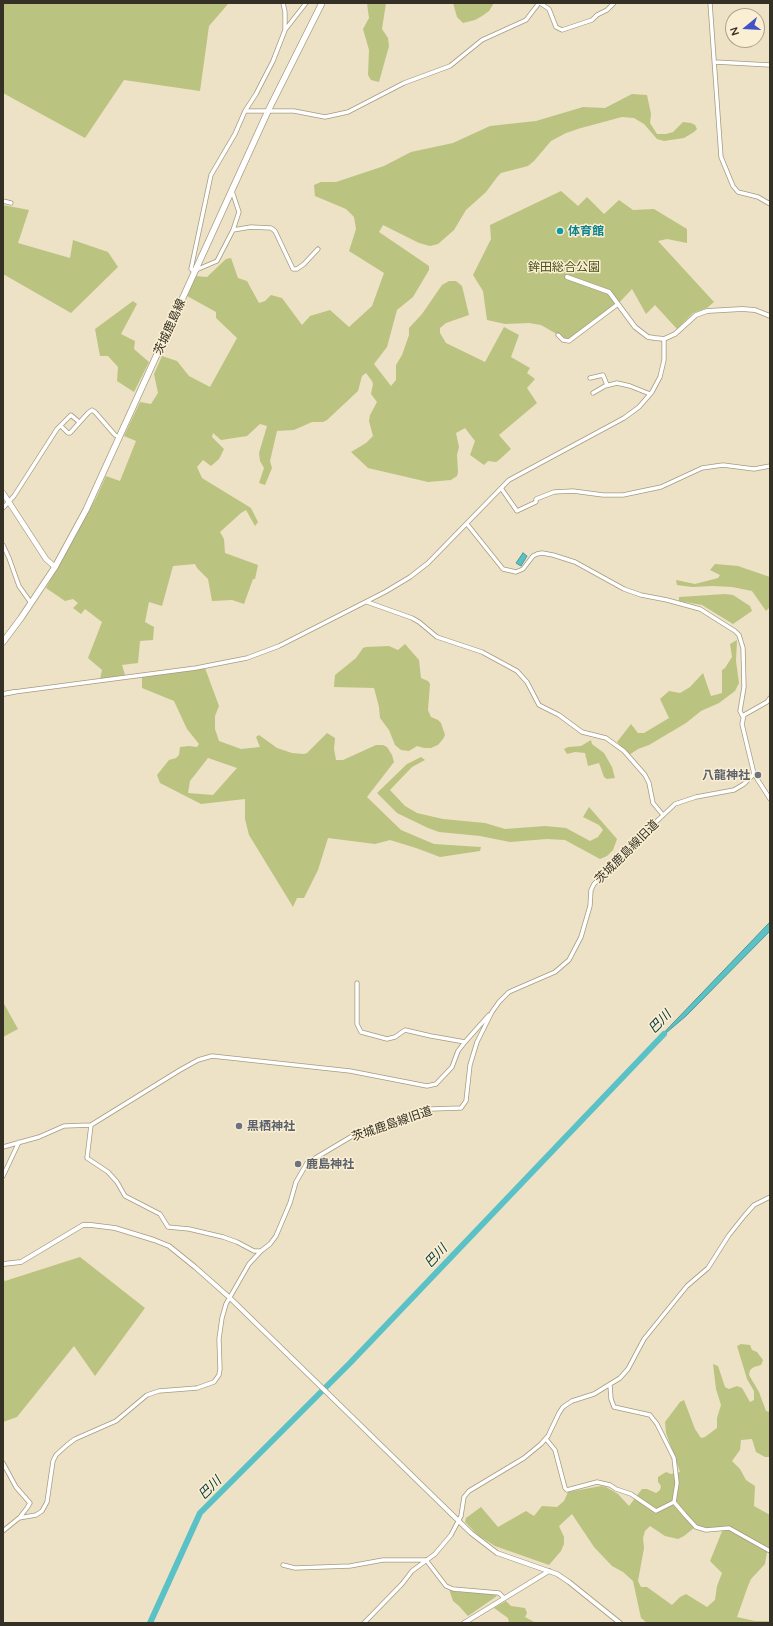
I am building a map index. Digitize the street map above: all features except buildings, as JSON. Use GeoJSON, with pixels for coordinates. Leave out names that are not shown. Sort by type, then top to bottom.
{"type":"FeatureCollection","features":[{"type":"Feature","properties":{"kind":"main road","name":"茨城鹿島線"},"geometry":{"type":"LineString","coordinates":[[3,642],[55,567],[86,510],[268,111],[322,3]]}},
{"type":"Feature","properties":{"kind":"main road"},"geometry":{"type":"LineString","coordinates":[[3,493],[46,559],[55,567]]}},
{"type":"Feature","properties":{"kind":"street"},"geometry":{"type":"LineString","coordinates":[[232,191],[239,212],[233,230],[217,261],[196,271],[191,270],[211,175],[273,61],[284,30],[285,12],[283,3]]}},
{"type":"Feature","properties":{"kind":"street"},"geometry":{"type":"LineString","coordinates":[[284,30],[306,3]]}},
{"type":"Feature","properties":{"kind":"street"},"geometry":{"type":"LineString","coordinates":[[245,111],[294,111],[325,117],[348,112],[404,82],[450,66],[482,40],[526,20],[540,3],[549,9],[556,27],[562,30],[590,21],[607,10],[614,3]]}},
{"type":"Feature","properties":{"kind":"street"},"geometry":{"type":"LineString","coordinates":[[710,3],[721,157],[733,186],[738,192],[758,197],[770,204]]}},
{"type":"Feature","properties":{"kind":"street"},"geometry":{"type":"LineString","coordinates":[[715,62],[770,65]]}},
{"type":"Feature","properties":{"kind":"street"},"geometry":{"type":"LineString","coordinates":[[3,202],[11,203]]}},
{"type":"Feature","properties":{"kind":"street"},"geometry":{"type":"LineString","coordinates":[[233,230],[251,227],[271,228],[275,231],[293,269],[297,269],[304,264],[318,249]]}},
{"type":"Feature","properties":{"kind":"street"},"geometry":{"type":"LineString","coordinates":[[567,277],[609,292],[636,327],[648,337],[664,339],[678,332],[696,315],[707,311],[742,309],[755,310],[770,316]]}},
{"type":"Feature","properties":{"kind":"street"},"geometry":{"type":"LineString","coordinates":[[558,335],[563,340],[569,341],[618,304]]}},
{"type":"Feature","properties":{"kind":"street"},"geometry":{"type":"LineString","coordinates":[[3,694],[191,669],[247,658],[279,646],[367,602],[419,571],[441,552],[501,488],[518,475],[631,413],[643,404],[657,384],[661,372],[665,350],[664,339]]}},
{"type":"Feature","properties":{"kind":"street"},"geometry":{"type":"LineString","coordinates":[[590,378],[604,374],[607,385]]}},
{"type":"Feature","properties":{"kind":"street"},"geometry":{"type":"LineString","coordinates":[[593,394],[607,385],[623,383],[650,394]]}},
{"type":"Feature","properties":{"kind":"street"},"geometry":{"type":"LineString","coordinates":[[60,426],[69,433],[88,413],[94,411],[115,435],[120,437]]}},
{"type":"Feature","properties":{"kind":"street"},"geometry":{"type":"LineString","coordinates":[[3,508],[9,502],[60,426],[71,415],[79,422]]}},
{"type":"Feature","properties":{"kind":"street"},"geometry":{"type":"LineString","coordinates":[[501,488],[517,511],[536,502],[536,499],[554,492],[573,491],[603,495],[623,494],[661,487],[702,468],[723,465],[758,468],[770,466]]}},
{"type":"Feature","properties":{"kind":"street"},"geometry":{"type":"LineString","coordinates":[[467,524],[503,569],[516,572],[523,569],[533,556],[537,554],[542,553],[553,555],[576,562],[624,589],[641,595],[700,609],[735,631],[739,635],[743,648],[744,688],[740,710],[743,717],[742,728],[754,774],[770,799]]}},
{"type":"Feature","properties":{"kind":"street"},"geometry":{"type":"LineString","coordinates":[[3,545],[19,586],[31,603]]}},
{"type":"Feature","properties":{"kind":"street"},"geometry":{"type":"LineString","coordinates":[[367,602],[412,618],[437,637],[482,652],[517,671],[527,682],[539,705],[559,715],[582,732],[606,738],[624,751],[645,775],[649,783],[653,803],[663,815]]}},
{"type":"Feature","properties":{"kind":"street"},"geometry":{"type":"LineString","coordinates":[[743,717],[770,698]]}},
{"type":"Feature","properties":{"kind":"street","name":"茨城鹿島線旧道"},"geometry":{"type":"LineString","coordinates":[[4,1530],[19,1518],[40,1514],[45,1506],[56,1455],[75,1439],[116,1420],[147,1395],[159,1391],[197,1388],[214,1382],[219,1375],[219,1344],[222,1318],[226,1304],[243,1273],[261,1251],[270,1244],[276,1236],[302,1170],[312,1159],[354,1135],[430,1109],[458,1109],[464,1105],[467,1094],[470,1065],[477,1042],[492,1012],[499,1002],[510,992],[555,972],[569,960],[581,937],[590,906],[593,886],[674,804],[738,788],[754,774]]}},
{"type":"Feature","properties":{"kind":"street"},"geometry":{"type":"LineString","coordinates":[[357,983],[357,1024],[360,1032],[387,1039],[395,1037],[405,1030],[465,1042]]}},
{"type":"Feature","properties":{"kind":"street"},"geometry":{"type":"LineString","coordinates":[[3,1146],[39,1136],[64,1126],[91,1125],[180,1070],[198,1060],[212,1056],[350,1071],[428,1086],[436,1084],[452,1067],[458,1050],[492,1012]]}},
{"type":"Feature","properties":{"kind":"street"},"geometry":{"type":"LineString","coordinates":[[91,1125],[87,1158],[108,1172],[117,1182],[125,1196],[160,1214],[168,1227],[189,1229],[219,1236],[237,1242],[254,1251],[261,1251]]}},
{"type":"Feature","properties":{"kind":"street"},"geometry":{"type":"LineString","coordinates":[[3,1176],[19,1142]]}},
{"type":"Feature","properties":{"kind":"street"},"geometry":{"type":"LineString","coordinates":[[364,1623],[402,1584],[412,1571],[435,1554],[448,1539],[459,1520],[464,1497],[469,1491],[524,1458],[546,1439],[558,1413],[563,1407],[572,1401],[594,1394],[620,1378],[628,1369],[644,1339],[677,1297],[689,1284],[708,1268],[744,1215],[754,1205],[770,1196]]}},
{"type":"Feature","properties":{"kind":"street"},"geometry":{"type":"LineString","coordinates":[[3,1264],[21,1262],[83,1226],[102,1226],[135,1234],[169,1246],[230,1298],[471,1533],[497,1553],[557,1574],[620,1623]]}},
{"type":"Feature","properties":{"kind":"street"},"geometry":{"type":"LineString","coordinates":[[610,1385],[610,1399],[614,1407],[650,1415],[657,1424],[674,1458],[677,1483],[674,1502]]}},
{"type":"Feature","properties":{"kind":"street"},"geometry":{"type":"LineString","coordinates":[[546,1439],[555,1450],[565,1488],[567,1490],[597,1482],[610,1485],[630,1494],[656,1511],[674,1502]]}},
{"type":"Feature","properties":{"kind":"street"},"geometry":{"type":"LineString","coordinates":[[3,1463],[16,1487],[30,1503],[19,1518]]}},
{"type":"Feature","properties":{"kind":"street"},"geometry":{"type":"LineString","coordinates":[[674,1502],[696,1527],[706,1530],[729,1528],[770,1551]]}},
{"type":"Feature","properties":{"kind":"street"},"geometry":{"type":"LineString","coordinates":[[283,1565],[295,1568],[365,1565],[383,1560],[426,1560]]}},
{"type":"Feature","properties":{"kind":"street"},"geometry":{"type":"LineString","coordinates":[[426,1560],[446,1586],[453,1589],[499,1593],[504,1598]]}},
{"type":"Feature","properties":{"kind":"street"},"geometry":{"type":"LineString","coordinates":[[464,1623],[549,1571]]}},
{"type":"Feature","properties":{"kind":"green space"},"geometry":{"type":"Polygon","coordinates":[[[3,3],[231,3],[228,4],[209,26],[200,91],[124,80],[85,138],[3,93],[3,3]]]}},
{"type":"Feature","properties":{"kind":"green space"},"geometry":{"type":"Polygon","coordinates":[[[367,3],[386,3],[382,29],[388,38],[389,46],[379,82],[371,80],[368,75],[369,50],[363,29],[369,18],[367,3]]]}},
{"type":"Feature","properties":{"kind":"green space"},"geometry":{"type":"Polygon","coordinates":[[[453,3],[494,3],[489,11],[482,16],[475,20],[463,23],[457,17],[453,3]]]}},
{"type":"Feature","properties":{"kind":"green space"},"geometry":{"type":"Polygon","coordinates":[[[632,94],[647,95],[651,114],[650,123],[657,134],[673,132],[683,122],[695,125],[697,129],[684,138],[664,141],[657,139],[644,124],[634,118],[622,117],[581,128],[566,133],[551,141],[528,166],[501,173],[486,192],[466,210],[454,230],[438,244],[430,246],[419,243],[383,225],[379,232],[429,266],[429,270],[413,297],[397,310],[387,347],[374,364],[391,386],[396,380],[396,365],[402,355],[409,335],[409,328],[422,314],[442,285],[449,281],[456,281],[462,286],[469,315],[446,323],[440,328],[440,333],[446,343],[485,362],[504,327],[519,335],[511,357],[530,368],[527,373],[535,379],[527,388],[537,403],[499,435],[511,449],[496,462],[488,461],[484,465],[470,455],[475,441],[465,428],[456,433],[459,447],[457,455],[458,472],[457,476],[451,480],[428,482],[368,468],[351,452],[366,443],[373,436],[369,421],[370,415],[377,402],[371,394],[373,384],[372,381],[366,373],[362,376],[358,391],[327,420],[323,422],[312,422],[294,430],[277,431],[270,461],[272,468],[265,485],[259,483],[264,468],[260,461],[259,453],[267,426],[260,424],[247,436],[221,440],[213,433],[212,437],[224,449],[219,459],[211,466],[203,460],[197,467],[202,478],[251,508],[258,522],[255,526],[246,510],[220,532],[224,539],[225,553],[258,565],[255,579],[253,579],[244,604],[232,600],[212,601],[208,579],[195,564],[173,566],[162,606],[149,602],[145,622],[154,627],[153,640],[140,641],[138,663],[122,665],[125,675],[100,679],[102,670],[88,658],[102,622],[85,609],[81,614],[73,608],[78,603],[73,599],[65,601],[46,588],[96,498],[106,476],[120,481],[136,441],[124,436],[140,402],[151,404],[158,393],[154,374],[162,356],[177,361],[189,376],[210,387],[237,338],[216,318],[216,312],[187,296],[195,276],[207,277],[226,259],[231,258],[238,278],[247,281],[259,303],[265,301],[271,295],[282,298],[302,325],[310,316],[330,310],[349,327],[372,306],[384,273],[349,251],[356,229],[354,217],[346,209],[315,196],[314,185],[321,182],[336,182],[384,166],[411,152],[453,143],[490,126],[536,121],[583,107],[605,108],[632,94]]]}},
{"type":"Feature","properties":{"kind":"green space","name":"鉾田総合公園"},"geometry":{"type":"Polygon","coordinates":[[[561,191],[578,206],[587,197],[604,214],[619,200],[633,210],[654,209],[687,229],[687,243],[667,239],[658,241],[714,302],[707,308],[693,313],[677,329],[655,305],[646,314],[632,289],[618,304],[569,341],[541,325],[529,323],[505,324],[487,320],[483,291],[473,275],[491,239],[490,225],[561,191]]]}},
{"type":"Feature","properties":{"kind":"green space"},"geometry":{"type":"Polygon","coordinates":[[[3,205],[29,210],[18,243],[70,258],[73,240],[108,252],[118,267],[71,313],[3,274],[3,205]]]}},
{"type":"Feature","properties":{"kind":"green space"},"geometry":{"type":"Polygon","coordinates":[[[133,301],[137,304],[121,334],[135,341],[134,349],[149,362],[134,392],[117,381],[118,367],[108,356],[100,356],[95,329],[133,301]]]}},
{"type":"Feature","properties":{"kind":"green space"},"geometry":{"type":"Polygon","coordinates":[[[715,564],[738,566],[770,577],[770,607],[766,611],[752,591],[732,587],[692,587],[677,585],[676,580],[695,584],[718,578],[720,575],[710,570],[715,564]]]}},
{"type":"Feature","properties":{"kind":"green space"},"geometry":{"type":"Polygon","coordinates":[[[725,594],[733,595],[750,606],[752,611],[733,624],[702,605],[679,601],[679,597],[725,594]]]}},
{"type":"Feature","properties":{"kind":"green space"},"geometry":{"type":"Polygon","coordinates":[[[737,640],[736,661],[739,683],[735,691],[719,703],[701,711],[686,723],[629,755],[617,742],[631,724],[638,733],[644,733],[669,718],[660,699],[669,691],[680,693],[690,687],[703,673],[711,696],[722,693],[722,670],[732,657],[730,644],[737,640]]]}},
{"type":"Feature","properties":{"kind":"green space"},"geometry":{"type":"Polygon","coordinates":[[[405,644],[419,660],[421,678],[428,681],[430,684],[428,710],[431,717],[441,723],[445,735],[438,745],[431,748],[417,746],[409,751],[401,750],[395,745],[389,730],[380,718],[374,688],[334,687],[335,675],[356,658],[363,648],[389,646],[398,650],[405,644]]]}},
{"type":"Feature","properties":{"kind":"green space"},"geometry":{"type":"Polygon","coordinates":[[[205,668],[219,706],[215,716],[215,729],[219,741],[241,749],[260,747],[256,737],[259,735],[277,748],[292,753],[304,754],[307,753],[327,733],[335,738],[334,749],[336,760],[343,760],[376,745],[383,745],[387,747],[394,762],[367,797],[401,830],[434,844],[481,847],[480,851],[440,857],[390,840],[375,844],[328,838],[318,870],[304,898],[297,898],[293,907],[249,835],[245,819],[245,799],[201,804],[160,783],[157,775],[169,760],[176,758],[179,755],[180,747],[197,747],[199,744],[187,729],[174,701],[142,688],[142,676],[205,668]],[[208,758],[190,781],[188,793],[213,795],[237,768],[208,758]]]}},
{"type":"Feature","properties":{"kind":"green space"},"geometry":{"type":"Polygon","coordinates":[[[591,740],[592,744],[604,753],[612,767],[615,778],[607,779],[604,777],[599,763],[588,766],[585,753],[575,752],[567,754],[564,749],[568,747],[581,746],[591,740]]]}},
{"type":"Feature","properties":{"kind":"green space"},"geometry":{"type":"Polygon","coordinates":[[[421,757],[425,760],[412,767],[390,790],[405,806],[417,813],[443,819],[485,823],[505,829],[545,826],[566,828],[590,841],[598,837],[603,830],[599,825],[583,817],[589,807],[617,839],[613,850],[607,856],[600,859],[565,840],[547,839],[510,842],[480,836],[439,832],[397,813],[377,793],[407,764],[421,757]]]}},
{"type":"Feature","properties":{"kind":"green space"},"geometry":{"type":"Polygon","coordinates":[[[3,1002],[18,1029],[3,1037],[3,1002]]]}},
{"type":"Feature","properties":{"kind":"green space"},"geometry":{"type":"Polygon","coordinates":[[[80,1257],[145,1308],[95,1376],[74,1346],[17,1417],[3,1422],[3,1279],[5,1281],[80,1257]]]}},
{"type":"Feature","properties":{"kind":"green space"},"geometry":{"type":"Polygon","coordinates":[[[741,1344],[750,1345],[752,1350],[757,1352],[763,1360],[761,1365],[750,1370],[749,1375],[759,1392],[766,1411],[770,1412],[770,1457],[765,1457],[756,1452],[752,1439],[741,1440],[740,1450],[732,1461],[740,1469],[746,1480],[755,1486],[754,1506],[770,1515],[770,1553],[767,1552],[765,1564],[751,1579],[737,1617],[755,1621],[770,1621],[770,1623],[647,1623],[641,1618],[633,1581],[623,1572],[612,1566],[594,1547],[572,1514],[559,1526],[564,1537],[564,1544],[561,1551],[549,1565],[495,1546],[479,1536],[465,1522],[466,1518],[481,1507],[498,1527],[526,1511],[534,1516],[542,1506],[557,1507],[564,1501],[568,1492],[601,1486],[606,1487],[618,1494],[629,1506],[642,1489],[647,1489],[656,1493],[660,1490],[661,1486],[658,1482],[658,1477],[666,1472],[671,1474],[680,1472],[666,1433],[665,1422],[680,1402],[684,1400],[695,1429],[701,1438],[705,1437],[717,1428],[717,1418],[721,1405],[716,1389],[713,1364],[718,1366],[725,1387],[729,1389],[737,1386],[742,1388],[750,1402],[754,1400],[754,1391],[747,1379],[737,1346],[741,1344]],[[650,1526],[645,1531],[643,1538],[644,1548],[638,1581],[641,1587],[647,1587],[672,1605],[680,1597],[686,1594],[707,1607],[715,1600],[717,1586],[722,1573],[710,1561],[723,1529],[700,1530],[694,1528],[678,1539],[665,1536],[650,1526]]]}},
{"type":"Feature","properties":{"kind":"green space"},"geometry":{"type":"Polygon","coordinates":[[[449,1589],[457,1592],[494,1593],[497,1596],[468,1616],[453,1601],[449,1589]]]}},
{"type":"Feature","properties":{"kind":"green space"},"geometry":{"type":"Polygon","coordinates":[[[506,1601],[511,1606],[525,1608],[527,1613],[525,1617],[536,1623],[509,1623],[508,1618],[494,1608],[506,1601]]]}},
{"type":"Feature","properties":{"kind":"water"},"geometry":{"type":"Polygon","coordinates":[[[523,553],[527,556],[521,566],[516,563],[523,553]]]}},
{"type":"Feature","properties":{"kind":"water"},"geometry":{"type":"Polygon","coordinates":[[[770,922],[770,931],[686,1016],[653,1044],[770,922]]]}},
{"type":"Feature","properties":{"kind":"waterway","name":"巴川"},"geometry":{"type":"LineString","coordinates":[[150,1623],[200,1513],[350,1363],[664,1034]]}},
{"type":"Feature","properties":{"kind":"place","name":"体育館"},"geometry":{"type":"Point","coordinates":[560,231]}},
{"type":"Feature","properties":{"kind":"place","name":"八龍神社"},"geometry":{"type":"Point","coordinates":[758,775]}},
{"type":"Feature","properties":{"kind":"place","name":"黒栖神社"},"geometry":{"type":"Point","coordinates":[239,1126]}},
{"type":"Feature","properties":{"kind":"place","name":"鹿島神社"},"geometry":{"type":"Point","coordinates":[298,1164]}}]}
